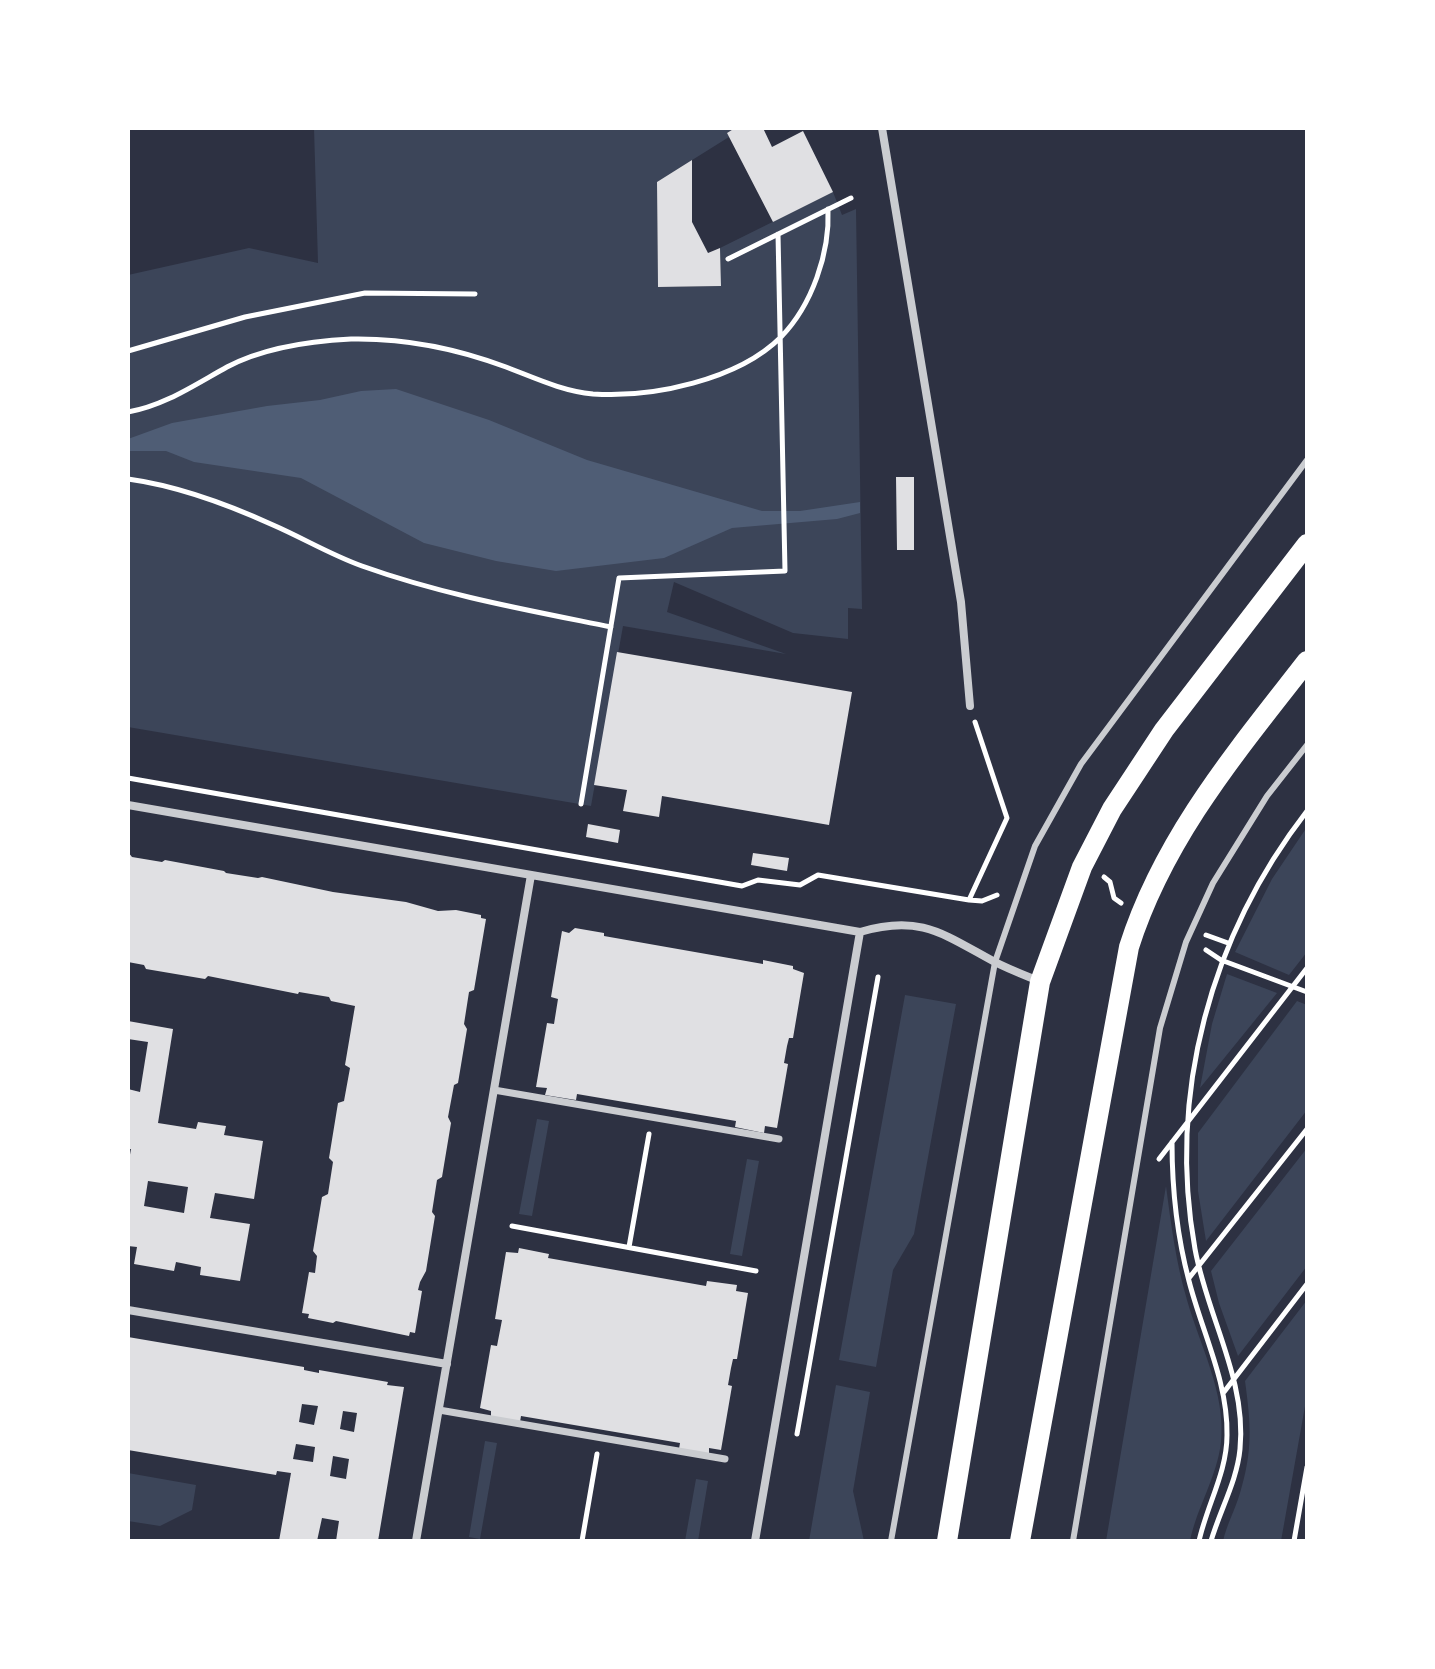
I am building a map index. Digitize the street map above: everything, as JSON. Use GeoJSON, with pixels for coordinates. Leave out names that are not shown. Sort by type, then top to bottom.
{"type":"FeatureCollection","features":[{"type":"Feature","properties":{"kind":"main road"},"geometry":{"type":"LineString","coordinates":[[947,1541],[1040,982],[1082,867],[1112,809],[1164,730],[1307,544]]}},
{"type":"Feature","properties":{"kind":"main road"},"geometry":{"type":"LineString","coordinates":[[1020,1541],[1129,947],[1164,863],[1198,804],[1307,661]]}},
{"type":"Feature","properties":{"kind":"street"},"geometry":{"type":"LineString","coordinates":[[882,128],[961,602],[970,706]]}},
{"type":"Feature","properties":{"kind":"street"},"geometry":{"type":"LineString","coordinates":[[128,805],[860,932],[896,924],[927,928],[949,935],[995,962],[1040,982]]}},
{"type":"Feature","properties":{"kind":"street"},"geometry":{"type":"LineString","coordinates":[[416,1541],[531,875]]}},
{"type":"Feature","properties":{"kind":"street"},"geometry":{"type":"LineString","coordinates":[[755,1541],[860,932]]}},
{"type":"Feature","properties":{"kind":"street"},"geometry":{"type":"LineString","coordinates":[[494,1090],[779,1139]]}},
{"type":"Feature","properties":{"kind":"street"},"geometry":{"type":"LineString","coordinates":[[128,1310],[447,1364]]}},
{"type":"Feature","properties":{"kind":"street"},"geometry":{"type":"LineString","coordinates":[[439,1410],[725,1459]]}},
{"type":"Feature","properties":{"kind":"lane"},"geometry":{"type":"LineString","coordinates":[[891,1541],[995,962],[1035,846],[1081,764],[1307,460]]}},
{"type":"Feature","properties":{"kind":"lane"},"geometry":{"type":"LineString","coordinates":[[1073,1541],[1160,1028],[1186,942],[1213,883],[1259,808],[1307,745]]}},
{"type":"Feature","properties":{"kind":"path"},"geometry":{"type":"LineString","coordinates":[[728,259],[851,198]]}},
{"type":"Feature","properties":{"kind":"path"},"geometry":{"type":"LineString","coordinates":[[128,412],[190,389],[230,365],[292,347],[333,340],[391,341],[428,346],[479,358],[553,385],[591,394],[641,393],[697,381],[733,369],[780,338],[801,311],[825,251],[828,209]]}},
{"type":"Feature","properties":{"kind":"path"},"geometry":{"type":"LineString","coordinates":[[581,804],[619,578],[785,571],[778,234]]}},
{"type":"Feature","properties":{"kind":"path"},"geometry":{"type":"LineString","coordinates":[[128,351],[245,317],[365,293],[475,294]]}},
{"type":"Feature","properties":{"kind":"path"},"geometry":{"type":"LineString","coordinates":[[128,479],[202,496],[359,565],[415,583],[477,600],[611,627]]}},
{"type":"Feature","properties":{"kind":"path"},"geometry":{"type":"LineString","coordinates":[[128,778],[742,886],[758,880],[800,885],[818,875],[969,900],[1007,818],[970,706]]}},
{"type":"Feature","properties":{"kind":"path"},"geometry":{"type":"LineString","coordinates":[[1211,1541],[1229,1494],[1240,1451],[1241,1426],[1234,1380],[1208,1303],[1190,1218],[1190,1090],[1201,1030],[1228,943],[1252,892],[1307,811]]}},
{"type":"Feature","properties":{"kind":"path"},"geometry":{"type":"LineString","coordinates":[[1107,879],[1116,901]]}},
{"type":"Feature","properties":{"kind":"path"},"geometry":{"type":"LineString","coordinates":[[1200,933],[1228,943]]}},
{"type":"Feature","properties":{"kind":"path"},"geometry":{"type":"LineString","coordinates":[[1206,950],[1221,960],[1307,992]]}},
{"type":"Feature","properties":{"kind":"path"},"geometry":{"type":"LineString","coordinates":[[1159,1159],[1307,968]]}},
{"type":"Feature","properties":{"kind":"path"},"geometry":{"type":"LineString","coordinates":[[795,1445],[878,977]]}},
{"type":"Feature","properties":{"kind":"path"},"geometry":{"type":"LineString","coordinates":[[629,1247],[652,1117]]}},
{"type":"Feature","properties":{"kind":"path"},"geometry":{"type":"LineString","coordinates":[[1188,1279],[1307,1129]]}},
{"type":"Feature","properties":{"kind":"path"},"geometry":{"type":"LineString","coordinates":[[1172,1142],[1172,1174],[1188,1279],[1223,1392],[1227,1439],[1224,1464],[1199,1541]]}},
{"type":"Feature","properties":{"kind":"path"},"geometry":{"type":"LineString","coordinates":[[512,1226],[756,1271]]}},
{"type":"Feature","properties":{"kind":"path"},"geometry":{"type":"LineString","coordinates":[[1223,1392],[1307,1284]]}},
{"type":"Feature","properties":{"kind":"path"},"geometry":{"type":"LineString","coordinates":[[582,1541],[600,1437]]}},
{"type":"Feature","properties":{"kind":"path"},"geometry":{"type":"LineString","coordinates":[[1294,1541],[1307,1467]]}},
{"type":"Feature","properties":{"kind":"shaded area"},"geometry":{"type":"Polygon","coordinates":[[[314,128],[735,128],[727,133],[729,137],[657,182],[658,287],[721,286],[720,248],[833,192],[842,215],[856,209],[862,609],[848,608],[848,639],[793,633],[674,582],[667,612],[786,654],[623,626],[591,806],[128,727],[128,275],[249,248],[318,263],[314,128]]]}},
{"type":"Feature","properties":{"kind":"shaded area"},"geometry":{"type":"Polygon","coordinates":[[[396,389],[489,420],[587,460],[762,511],[800,511],[860,502],[860,513],[837,519],[732,528],[664,558],[556,571],[496,561],[424,543],[301,478],[194,462],[166,451],[128,451],[128,439],[172,423],[361,391],[396,389]]]}},
{"type":"Feature","properties":{"kind":"shaded area"},"geometry":{"type":"Polygon","coordinates":[[[1307,827],[1307,952],[1289,975],[1235,952],[1272,879],[1307,827]]]}},
{"type":"Feature","properties":{"kind":"shaded area"},"geometry":{"type":"Polygon","coordinates":[[[1227,974],[1277,993],[1200,1088],[1212,1024],[1227,974]]]}},
{"type":"Feature","properties":{"kind":"shaded area"},"geometry":{"type":"Polygon","coordinates":[[[905,995],[956,1004],[914,1234],[893,1270],[876,1367],[839,1360],[905,995]]]}},
{"type":"Feature","properties":{"kind":"shaded area"},"geometry":{"type":"Polygon","coordinates":[[[1297,1001],[1307,1005],[1307,1110],[1206,1241],[1198,1191],[1198,1133],[1297,1001]]]}},
{"type":"Feature","properties":{"kind":"shaded area"},"geometry":{"type":"Polygon","coordinates":[[[537,1119],[549,1121],[532,1216],[519,1214],[537,1119]]]}},
{"type":"Feature","properties":{"kind":"shaded area"},"geometry":{"type":"Polygon","coordinates":[[[1307,1148],[1307,1266],[1238,1356],[1211,1271],[1307,1148]]]}},
{"type":"Feature","properties":{"kind":"shaded area"},"geometry":{"type":"Polygon","coordinates":[[[747,1159],[759,1161],[742,1256],[730,1254],[747,1159]]]}},
{"type":"Feature","properties":{"kind":"shaded area"},"geometry":{"type":"Polygon","coordinates":[[[1166,1186],[1183,1286],[1220,1406],[1219,1455],[1190,1541],[1106,1541],[1166,1186]]]}},
{"type":"Feature","properties":{"kind":"shaded area"},"geometry":{"type":"Polygon","coordinates":[[[1307,1300],[1307,1395],[1281,1541],[1223,1541],[1240,1493],[1249,1450],[1245,1381],[1307,1300]]]}},
{"type":"Feature","properties":{"kind":"shaded area"},"geometry":{"type":"Polygon","coordinates":[[[836,1385],[870,1392],[853,1491],[864,1541],[809,1541],[836,1385]]]}},
{"type":"Feature","properties":{"kind":"shaded area"},"geometry":{"type":"Polygon","coordinates":[[[485,1441],[497,1443],[480,1539],[469,1537],[485,1441]]]}},
{"type":"Feature","properties":{"kind":"shaded area"},"geometry":{"type":"Polygon","coordinates":[[[128,1473],[196,1485],[192,1510],[160,1526],[128,1521],[128,1473]]]}},
{"type":"Feature","properties":{"kind":"shaded area"},"geometry":{"type":"Polygon","coordinates":[[[696,1479],[708,1481],[698,1541],[685,1541],[696,1479]]]}},
{"type":"Feature","properties":{"kind":"building"},"geometry":{"type":"Polygon","coordinates":[[[735,128],[763,128],[772,147],[803,131],[833,192],[773,222],[727,133],[735,128]]]}},
{"type":"Feature","properties":{"kind":"building"},"geometry":{"type":"Polygon","coordinates":[[[692,160],[692,222],[708,253],[720,248],[721,286],[658,287],[657,182],[692,160]]]}},
{"type":"Feature","properties":{"kind":"building"},"geometry":{"type":"Polygon","coordinates":[[[896,477],[914,477],[914,550],[897,550],[896,477]]]}},
{"type":"Feature","properties":{"kind":"building"},"geometry":{"type":"Polygon","coordinates":[[[617,652],[852,692],[829,825],[662,796],[659,817],[623,811],[627,790],[594,785],[617,652]]]}},
{"type":"Feature","properties":{"kind":"building"},"geometry":{"type":"Polygon","coordinates":[[[588,824],[620,830],[618,843],[586,837],[588,824]]]}},
{"type":"Feature","properties":{"kind":"building"},"geometry":{"type":"Polygon","coordinates":[[[128,852],[132,857],[406,902],[438,911],[456,910],[486,919],[474,990],[469,992],[464,1024],[467,1029],[458,1083],[454,1085],[448,1117],[451,1123],[442,1177],[437,1180],[426,1271],[418,1290],[422,1291],[415,1333],[410,1332],[409,1336],[336,1321],[333,1323],[308,1318],[309,1314],[302,1313],[309,1272],[315,1273],[317,1256],[313,1251],[322,1197],[328,1194],[333,1162],[329,1158],[338,1103],[344,1101],[350,1068],[345,1065],[355,1006],[331,1001],[329,997],[208,976],[205,979],[146,969],[144,965],[128,962],[128,852]]]}},
{"type":"Feature","properties":{"kind":"building"},"geometry":{"type":"Polygon","coordinates":[[[753,853],[789,858],[787,871],[751,865],[753,853]]]}},
{"type":"Feature","properties":{"kind":"building"},"geometry":{"type":"Polygon","coordinates":[[[575,928],[604,933],[604,936],[763,964],[763,960],[793,966],[793,969],[804,973],[793,1038],[789,1038],[784,1063],[788,1064],[777,1128],[765,1126],[764,1133],[735,1127],[736,1121],[577,1094],[576,1100],[545,1095],[547,1088],[536,1087],[547,1023],[554,1024],[558,999],[551,997],[562,931],[569,933],[575,928]]]}},
{"type":"Feature","properties":{"kind":"building"},"geometry":{"type":"Polygon","coordinates":[[[128,1021],[173,1029],[158,1123],[196,1129],[198,1122],[226,1126],[224,1135],[263,1141],[254,1199],[215,1193],[210,1218],[250,1224],[240,1281],[200,1275],[201,1267],[176,1262],[174,1271],[134,1264],[137,1247],[128,1246],[128,1166],[131,1149],[128,1149],[128,1089],[140,1092],[148,1042],[128,1039],[128,1021]],[[148,1181],[144,1206],[184,1213],[188,1187],[148,1181]]]}},
{"type":"Feature","properties":{"kind":"building"},"geometry":{"type":"Polygon","coordinates":[[[519,1248],[549,1254],[548,1258],[706,1286],[707,1281],[737,1285],[736,1291],[748,1293],[737,1359],[733,1359],[728,1385],[732,1386],[721,1450],[709,1448],[709,1454],[679,1449],[680,1443],[521,1416],[520,1422],[491,1417],[491,1411],[480,1408],[491,1345],[497,1346],[502,1320],[495,1319],[506,1252],[518,1253],[519,1248]]]}},
{"type":"Feature","properties":{"kind":"building"},"geometry":{"type":"Polygon","coordinates":[[[128,1337],[404,1387],[378,1541],[336,1541],[339,1521],[322,1518],[317,1541],[279,1541],[291,1473],[277,1471],[276,1475],[128,1450],[128,1337]],[[302,1404],[299,1422],[314,1425],[318,1406],[302,1404]],[[343,1411],[340,1429],[354,1432],[357,1413],[343,1411]],[[296,1444],[293,1459],[313,1462],[315,1447],[296,1444]],[[333,1456],[330,1476],[346,1479],[349,1459],[333,1456]]]}}]}
